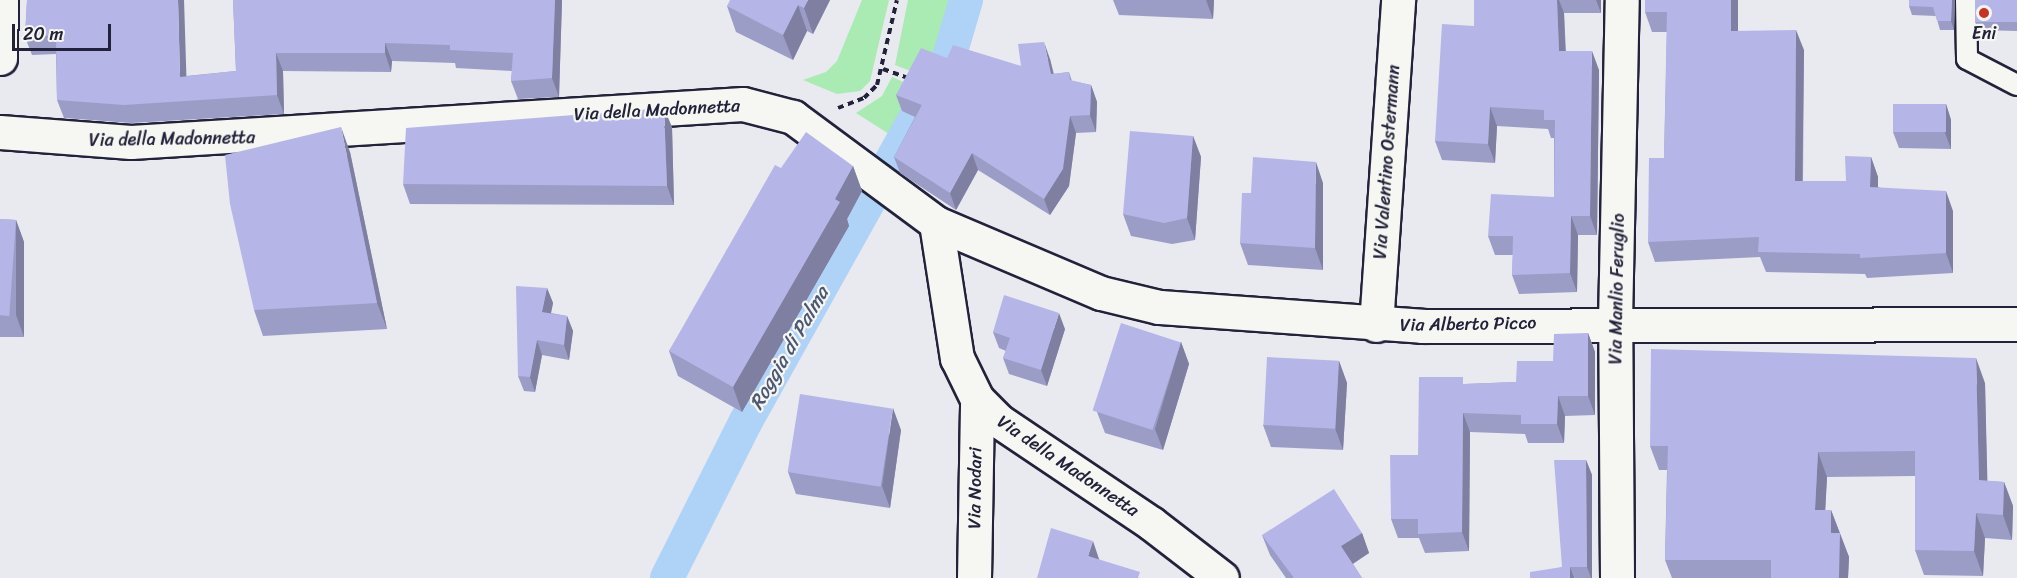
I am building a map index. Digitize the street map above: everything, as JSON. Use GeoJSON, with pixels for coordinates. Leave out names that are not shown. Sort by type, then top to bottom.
{"type":"FeatureCollection","features":[{"type":"Feature","properties":{"kind":"street"},"geometry":{"type":"LineString","coordinates":[[0,58],[1,0]]}},
{"type":"Feature","properties":{"kind":"street","name":"Via Valentino Ostermann"},"geometry":{"type":"LineString","coordinates":[[1376,325],[1398,0]]}},
{"type":"Feature","properties":{"kind":"street","name":"Via Manlio Feruglio"},"geometry":{"type":"LineString","coordinates":[[1617,578],[1615,322],[1622,0]]}},
{"type":"Feature","properties":{"kind":"street","name":"Via della Madonnetta"},"geometry":{"type":"LineString","coordinates":[[0,132],[65,141],[155,141],[712,104],[743,104],[793,117],[936,223],[957,358],[976,399],[999,421],[1152,524],[1222,578]]}},
{"type":"Feature","properties":{"kind":"street","name":"Via Alberto Picco"},"geometry":{"type":"LineString","coordinates":[[936,223],[1046,272],[1130,300],[1376,325],[1615,322],[2017,324]]}},
{"type":"Feature","properties":{"kind":"street","name":"Via Nodari"},"geometry":{"type":"LineString","coordinates":[[974,578],[976,399]]}},
{"type":"Feature","properties":{"kind":"lane"},"geometry":{"type":"LineString","coordinates":[[1966,0],[1967,58],[2017,85]]}},
{"type":"Feature","properties":{"kind":"path"},"geometry":{"type":"LineString","coordinates":[[793,117],[864,98],[884,69],[897,0]]}},
{"type":"Feature","properties":{"kind":"path"},"geometry":{"type":"LineString","coordinates":[[884,69],[918,82]]}},
{"type":"Feature","properties":{"kind":"green space"},"geometry":{"type":"Polygon","coordinates":[[[862,0],[889,0],[870,81],[860,91],[837,94],[803,80],[826,72],[837,61],[862,0]]]}},
{"type":"Feature","properties":{"kind":"green space"},"geometry":{"type":"Polygon","coordinates":[[[908,0],[950,0],[944,37],[921,75],[895,65],[908,0]]]}},
{"type":"Feature","properties":{"kind":"green space"},"geometry":{"type":"Polygon","coordinates":[[[892,77],[915,87],[889,134],[856,113],[882,96],[892,77]]]}},
{"type":"Feature","properties":{"kind":"building"},"geometry":{"type":"Polygon","coordinates":[[[27,0],[178,0],[180,77],[236,71],[233,0],[555,0],[552,78],[511,81],[513,53],[450,50],[450,45],[385,43],[385,53],[276,53],[277,95],[124,105],[57,100],[56,35],[25,37],[27,0]]]}},
{"type":"Feature","properties":{"kind":"building"},"geometry":{"type":"Polygon","coordinates":[[[730,0],[808,0],[804,8],[798,5],[783,35],[727,6],[730,0]]]}},
{"type":"Feature","properties":{"kind":"building"},"geometry":{"type":"Polygon","coordinates":[[[1474,0],[1557,0],[1559,51],[1592,51],[1590,216],[1571,216],[1570,273],[1512,275],[1513,236],[1488,236],[1491,194],[1554,197],[1555,120],[1544,120],[1544,110],[1490,107],[1488,144],[1435,141],[1442,24],[1474,26],[1474,0]]]}},
{"type":"Feature","properties":{"kind":"building"},"geometry":{"type":"Polygon","coordinates":[[[1645,0],[1731,0],[1731,31],[1796,30],[1795,181],[1846,181],[1845,156],[1871,157],[1870,187],[1946,191],[1946,253],[1860,258],[1860,254],[1758,252],[1759,237],[1648,242],[1649,158],[1664,158],[1667,12],[1645,12],[1645,0]]]}},
{"type":"Feature","properties":{"kind":"building"},"geometry":{"type":"Polygon","coordinates":[[[1909,0],[1952,0],[1951,21],[1937,21],[1933,7],[1909,6],[1909,0]]]}},
{"type":"Feature","properties":{"kind":"building"},"geometry":{"type":"Polygon","coordinates":[[[1975,0],[2017,0],[2017,22],[1975,22],[1975,0]]]}},
{"type":"Feature","properties":{"kind":"building"},"geometry":{"type":"Polygon","coordinates":[[[1044,42],[1051,74],[1069,72],[1070,80],[1091,85],[1090,115],[1070,116],[1063,169],[1044,199],[972,153],[950,193],[894,157],[922,105],[896,95],[921,48],[947,58],[953,45],[1021,66],[1018,44],[1044,42]]]}},
{"type":"Feature","properties":{"kind":"building"},"geometry":{"type":"Polygon","coordinates":[[[1893,104],[1946,104],[1946,132],[1893,132],[1893,104]]]}},
{"type":"Feature","properties":{"kind":"building"},"geometry":{"type":"Polygon","coordinates":[[[664,108],[667,186],[403,184],[406,128],[664,108]]]}},
{"type":"Feature","properties":{"kind":"building"},"geometry":{"type":"Polygon","coordinates":[[[341,127],[377,303],[254,310],[230,204],[225,155],[341,127]]]}},
{"type":"Feature","properties":{"kind":"building"},"geometry":{"type":"Polygon","coordinates":[[[1130,131],[1193,136],[1187,218],[1164,223],[1123,214],[1130,131]]]}},
{"type":"Feature","properties":{"kind":"building"},"geometry":{"type":"Polygon","coordinates":[[[806,132],[853,166],[835,199],[840,202],[733,387],[669,351],[775,165],[781,168],[806,132]]]}},
{"type":"Feature","properties":{"kind":"building"},"geometry":{"type":"Polygon","coordinates":[[[1253,157],[1316,162],[1315,248],[1240,243],[1242,193],[1251,193],[1253,157]]]}},
{"type":"Feature","properties":{"kind":"building"},"geometry":{"type":"Polygon","coordinates":[[[0,219],[16,220],[9,316],[0,315],[0,219]]]}},
{"type":"Feature","properties":{"kind":"building"},"geometry":{"type":"Polygon","coordinates":[[[516,286],[547,288],[542,312],[567,316],[564,345],[537,340],[530,377],[518,376],[516,286]]]}},
{"type":"Feature","properties":{"kind":"building"},"geometry":{"type":"Polygon","coordinates":[[[1004,295],[1059,313],[1041,370],[1003,358],[1010,338],[993,332],[1004,295]]]}},
{"type":"Feature","properties":{"kind":"building"},"geometry":{"type":"Polygon","coordinates":[[[1121,323],[1181,342],[1152,430],[1093,410],[1121,323]]]}},
{"type":"Feature","properties":{"kind":"building"},"geometry":{"type":"Polygon","coordinates":[[[1588,333],[1588,396],[1558,396],[1557,424],[1521,424],[1521,415],[1463,413],[1462,532],[1418,534],[1418,519],[1391,519],[1390,455],[1418,455],[1419,377],[1463,377],[1463,384],[1516,382],[1517,361],[1553,361],[1554,334],[1588,333]]]}},
{"type":"Feature","properties":{"kind":"building"},"geometry":{"type":"Polygon","coordinates":[[[1651,349],[1976,358],[1979,480],[2004,482],[2003,515],[1976,513],[1974,551],[1915,550],[1915,451],[1818,452],[1815,510],[1831,510],[1831,533],[1840,533],[1839,578],[1771,578],[1771,560],[1665,560],[1668,446],[1650,446],[1651,349]]]}},
{"type":"Feature","properties":{"kind":"building"},"geometry":{"type":"Polygon","coordinates":[[[1267,357],[1339,361],[1335,429],[1263,425],[1267,357]]]}},
{"type":"Feature","properties":{"kind":"building"},"geometry":{"type":"Polygon","coordinates":[[[800,394],[893,409],[880,487],[788,472],[800,394]]]}},
{"type":"Feature","properties":{"kind":"building"},"geometry":{"type":"Polygon","coordinates":[[[1554,460],[1586,460],[1587,567],[1570,567],[1570,578],[1530,578],[1530,572],[1562,567],[1554,460]]]}},
{"type":"Feature","properties":{"kind":"building"},"geometry":{"type":"Polygon","coordinates":[[[1334,489],[1362,533],[1341,546],[1362,578],[1294,578],[1262,535],[1334,489]]]}},
{"type":"Feature","properties":{"kind":"building"},"geometry":{"type":"Polygon","coordinates":[[[1051,528],[1093,541],[1088,556],[1140,572],[1138,578],[1037,578],[1051,528]]]}},
{"type":"Feature","properties":{"kind":"waterway","name":"Roggia di Palma"},"geometry":{"type":"LineString","coordinates":[[946,68],[966,0]]}},
{"type":"Feature","properties":{"kind":"waterway","name":"Roggia di Palma"},"geometry":{"type":"LineString","coordinates":[[667,578],[746,421],[914,120]]}},
{"type":"Feature","properties":{"kind":"place","name":"Eni"},"geometry":{"type":"Point","coordinates":[1984,13]}}]}
